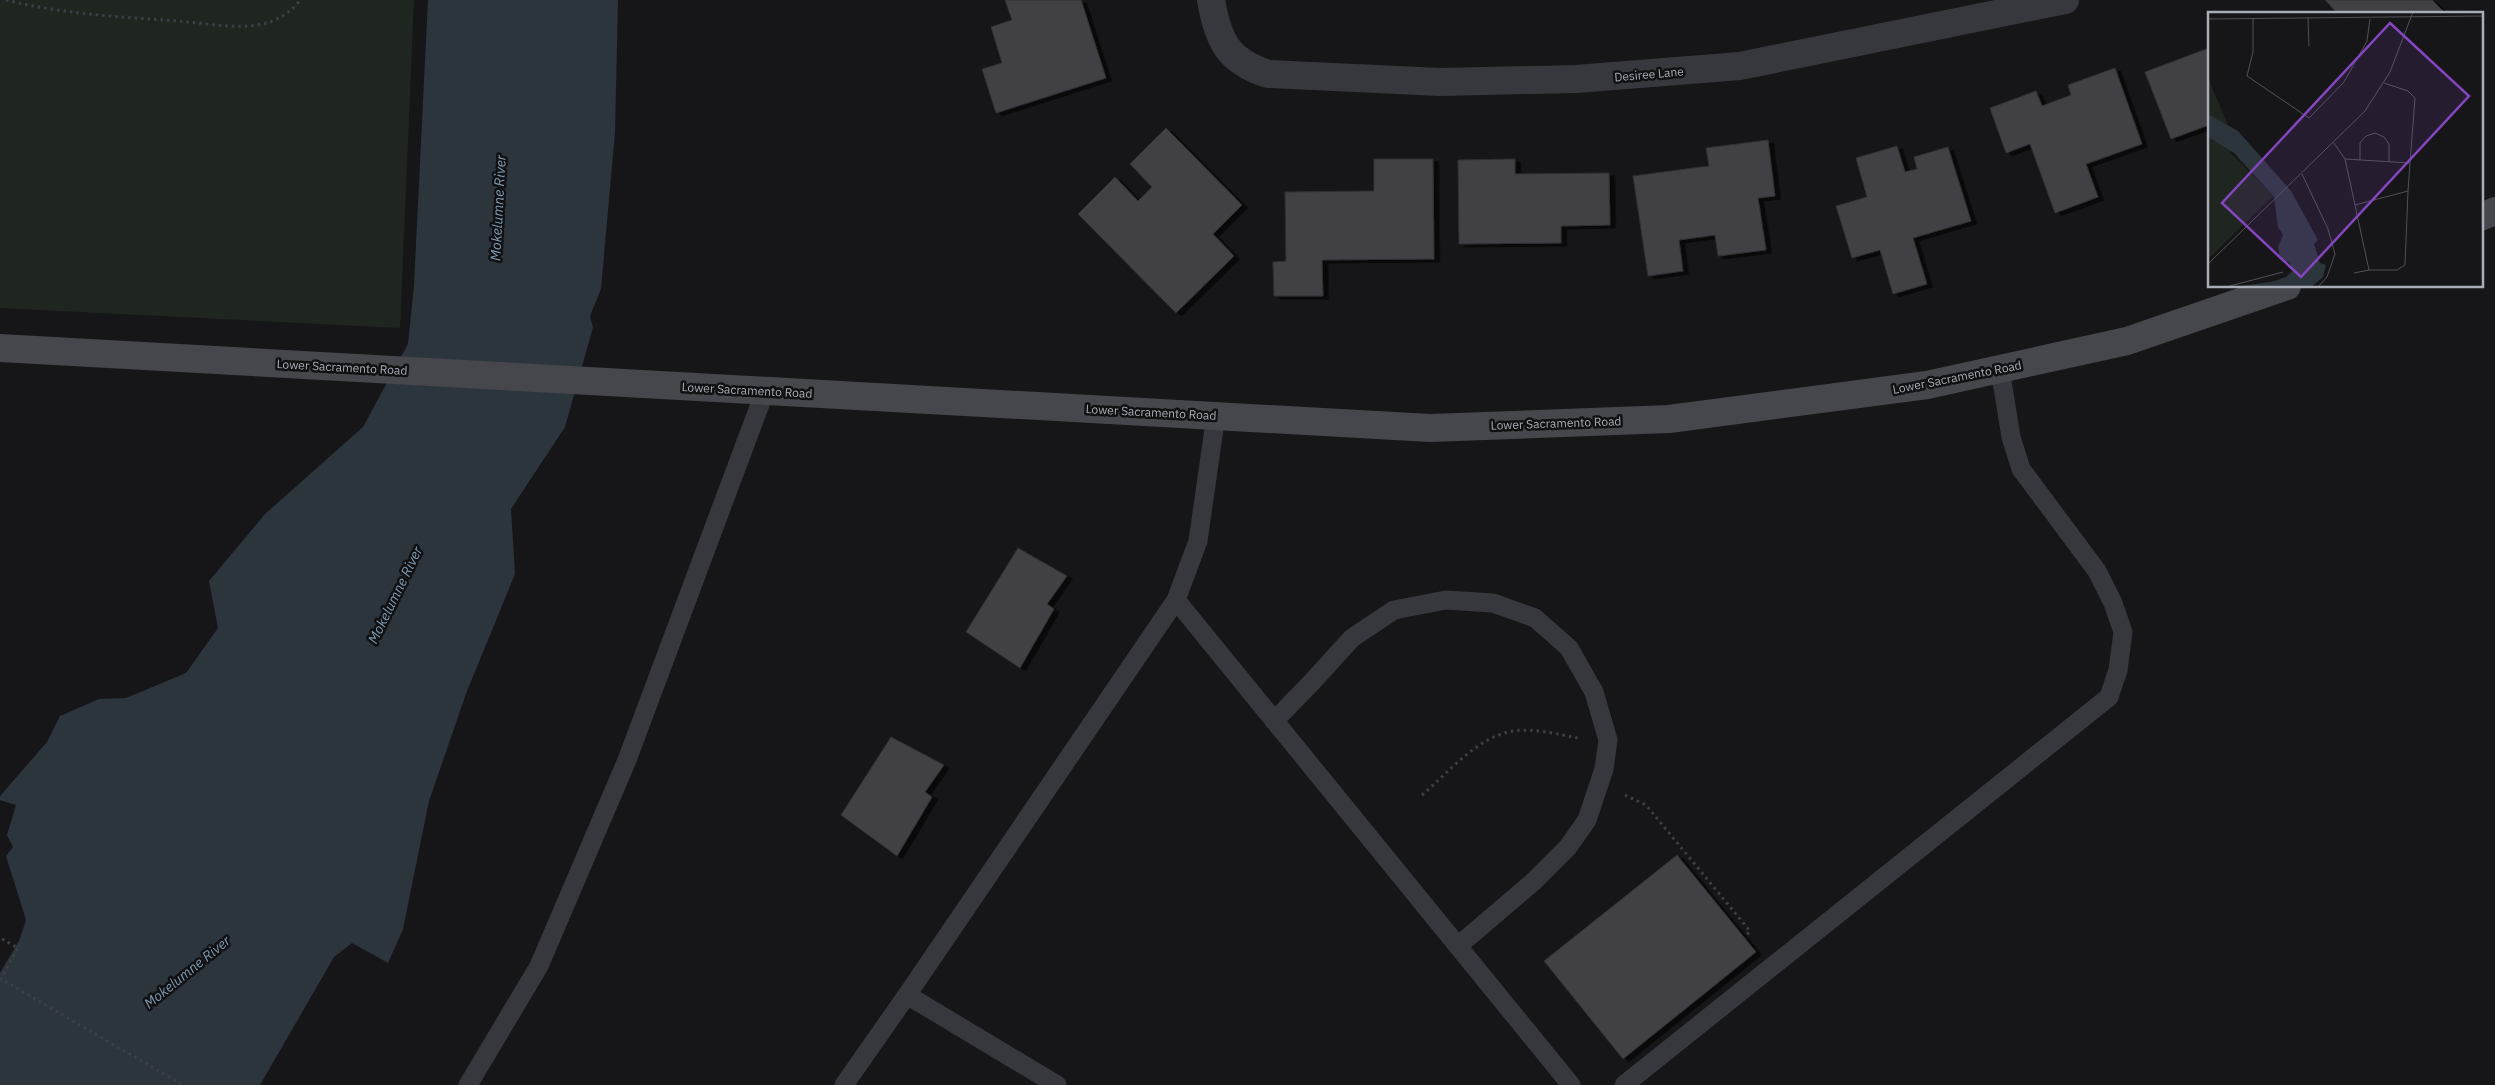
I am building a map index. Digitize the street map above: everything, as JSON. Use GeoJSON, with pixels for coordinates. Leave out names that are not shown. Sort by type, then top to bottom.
{"type":"FeatureCollection","features":[{"type":"Feature","properties":{"kind":"main road"},"geometry":{"type":"LineString","coordinates":[[2482,218],[2495,211]]}},
{"type":"Feature","properties":{"kind":"main road","name":"Lower Sacramento Road"},"geometry":{"type":"LineString","coordinates":[[0,348],[1430,428],[1668,419],[1927,385],[2127,341],[2282,288]]}},
{"type":"Feature","properties":{"kind":"street","name":"Desiree Lane"},"geometry":{"type":"LineString","coordinates":[[1211,0],[1222,39],[1232,55],[1247,67],[1268,74],[1440,82],[1576,80],[1740,66],[2065,0]]}},
{"type":"Feature","properties":{"kind":"lane"},"geometry":{"type":"LineString","coordinates":[[1624,1085],[2109,697],[2118,670],[2122,632],[2113,603],[2097,571],[2021,470],[2011,437],[2000,369]]}},
{"type":"Feature","properties":{"kind":"lane"},"geometry":{"type":"LineString","coordinates":[[468,1085],[538,966],[627,760],[765,391]]}},
{"type":"Feature","properties":{"kind":"lane"},"geometry":{"type":"LineString","coordinates":[[844,1085],[907,996],[1176,600],[1198,541],[1216,415]]}},
{"type":"Feature","properties":{"kind":"lane"},"geometry":{"type":"LineString","coordinates":[[1176,600],[1571,1085]]}},
{"type":"Feature","properties":{"kind":"lane"},"geometry":{"type":"LineString","coordinates":[[1274,721],[1352,638],[1394,610],[1446,600],[1493,603],[1534,618],[1569,648],[1594,692],[1608,740],[1604,769],[1587,820],[1568,847],[1533,882],[1458,946]]}},
{"type":"Feature","properties":{"kind":"lane"},"geometry":{"type":"LineString","coordinates":[[907,996],[1057,1085]]}},
{"type":"Feature","properties":{"kind":"path"},"geometry":{"type":"LineString","coordinates":[[6,0],[34,7],[93,14],[234,26],[258,25],[273,21],[286,14],[300,0]]}},
{"type":"Feature","properties":{"kind":"path"},"geometry":{"type":"LineString","coordinates":[[2,939],[18,948],[1,979],[183,1085]]}},
{"type":"Feature","properties":{"kind":"shaded area"},"geometry":{"type":"Polygon","coordinates":[[[0,0],[414,0],[400,328],[0,308],[0,0]]]}},
{"type":"Feature","properties":{"kind":"water","name":"Mokelumne River"},"geometry":{"type":"Polygon","coordinates":[[[428,0],[618,0],[615,132],[601,289],[590,316],[593,327],[565,427],[511,509],[515,574],[467,691],[429,801],[403,929],[388,963],[352,943],[334,957],[260,1085],[0,1085],[0,973],[19,941],[26,920],[6,856],[13,847],[7,835],[16,805],[0,800],[0,796],[47,742],[60,716],[99,699],[126,698],[186,673],[218,628],[209,581],[265,514],[363,427],[408,344],[414,285],[428,0]]]}},
{"type":"Feature","properties":{"kind":"building"},"geometry":{"type":"Polygon","coordinates":[[[1005,0],[1081,0],[1106,78],[996,113],[982,69],[1002,63],[991,27],[1012,20],[1005,0]]]}},
{"type":"Feature","properties":{"kind":"building"},"geometry":{"type":"Polygon","coordinates":[[[2325,0],[2432,0],[2444,12],[2336,12],[2325,0]]]}},
{"type":"Feature","properties":{"kind":"building"},"geometry":{"type":"Polygon","coordinates":[[[2208,48],[2208,125],[2171,139],[2145,72],[2208,48]]]}},
{"type":"Feature","properties":{"kind":"building"},"geometry":{"type":"Polygon","coordinates":[[[2115,68],[2142,144],[2086,164],[2098,197],[2055,213],[2030,144],[2006,153],[1990,108],[2036,91],[2042,106],[2071,95],[2068,85],[2115,68]]]}},
{"type":"Feature","properties":{"kind":"building"},"geometry":{"type":"Polygon","coordinates":[[[1166,128],[1242,205],[1213,234],[1234,256],[1176,313],[1078,214],[1115,177],[1138,201],[1152,187],[1130,164],[1166,128]]]}},
{"type":"Feature","properties":{"kind":"building"},"geometry":{"type":"Polygon","coordinates":[[[1768,140],[1775,196],[1758,198],[1766,250],[1718,256],[1715,235],[1679,240],[1683,271],[1648,276],[1633,176],[1709,166],[1706,148],[1768,140]]]}},
{"type":"Feature","properties":{"kind":"building"},"geometry":{"type":"Polygon","coordinates":[[[1897,146],[1905,172],[1917,169],[1914,157],[1948,147],[1971,221],[1913,238],[1927,284],[1893,294],[1880,250],[1852,258],[1836,206],[1867,197],[1856,158],[1897,146]]]}},
{"type":"Feature","properties":{"kind":"building"},"geometry":{"type":"Polygon","coordinates":[[[1374,159],[1433,159],[1434,259],[1322,260],[1323,296],[1274,296],[1273,262],[1286,261],[1285,192],[1374,191],[1374,159]]]}},
{"type":"Feature","properties":{"kind":"building"},"geometry":{"type":"Polygon","coordinates":[[[1515,159],[1515,174],[1609,173],[1610,225],[1561,226],[1561,243],[1459,244],[1458,160],[1515,159]]]}},
{"type":"Feature","properties":{"kind":"building"},"geometry":{"type":"Polygon","coordinates":[[[1018,548],[1067,576],[1047,604],[1054,609],[1020,668],[966,632],[1018,548]]]}},
{"type":"Feature","properties":{"kind":"building"},"geometry":{"type":"Polygon","coordinates":[[[891,737],[944,765],[925,792],[932,797],[897,856],[841,815],[891,737]]]}},
{"type":"Feature","properties":{"kind":"building"},"geometry":{"type":"Polygon","coordinates":[[[1677,855],[1756,952],[1623,1059],[1544,961],[1677,855]]]}}]}
